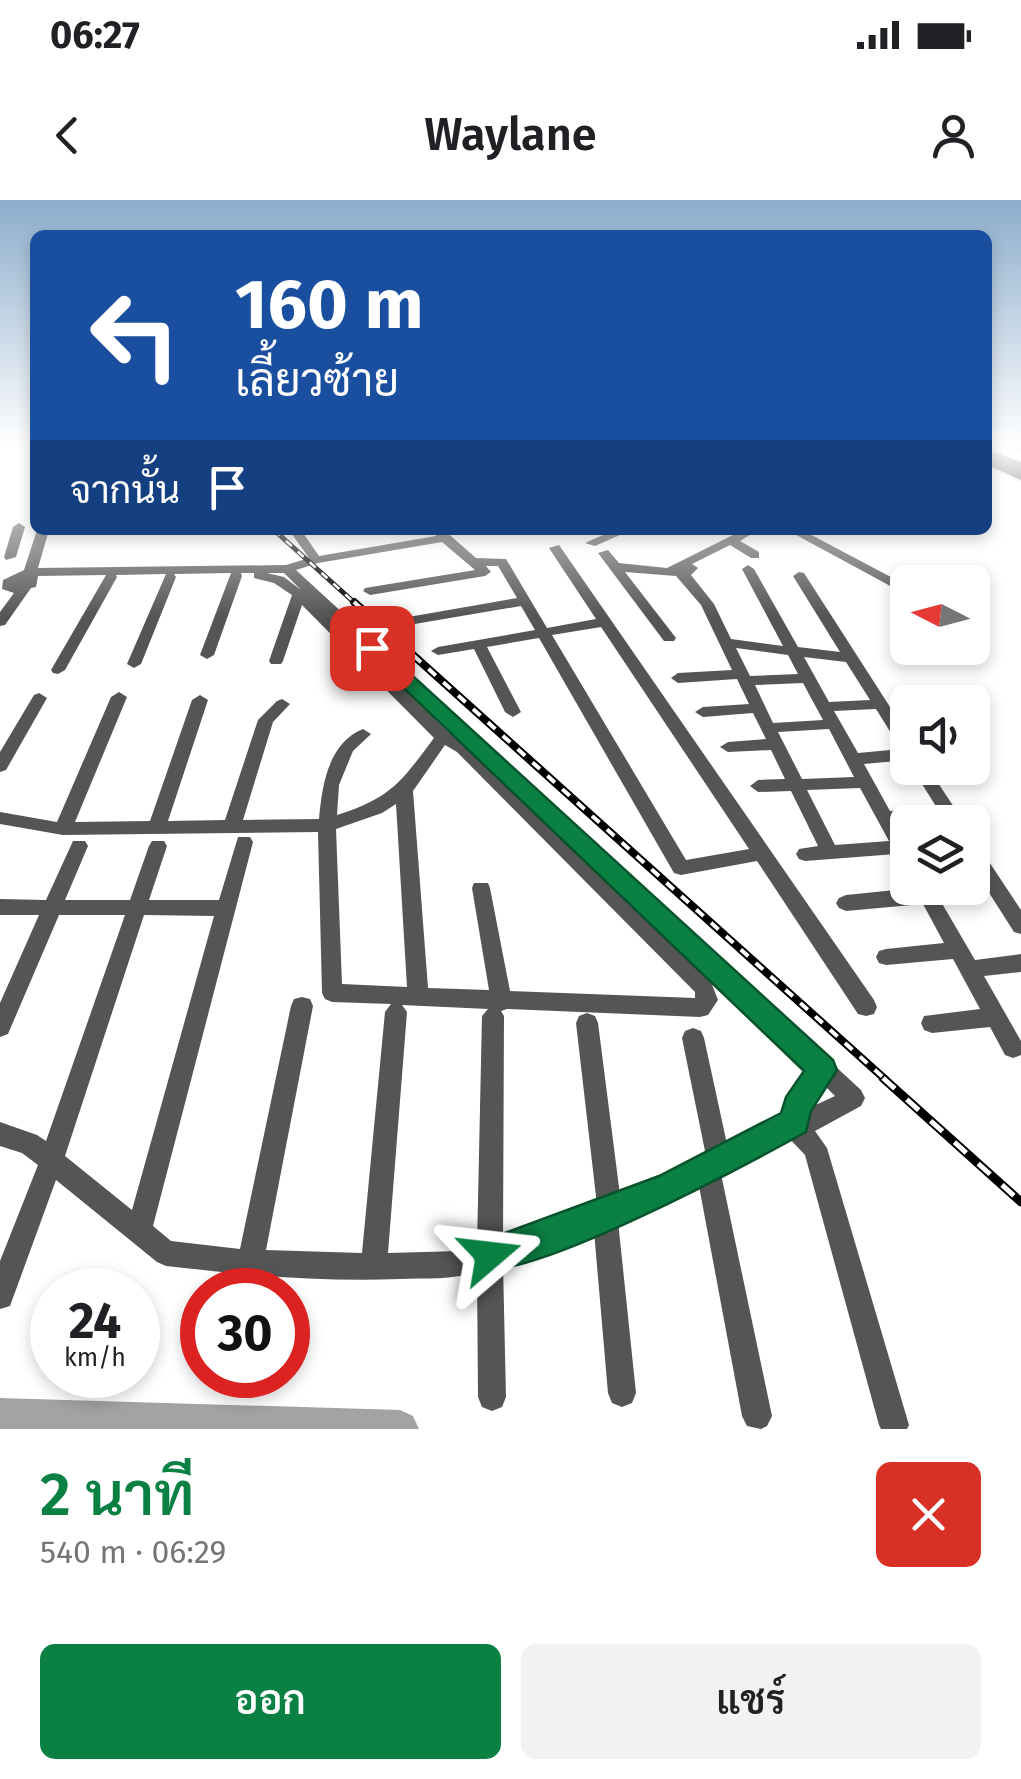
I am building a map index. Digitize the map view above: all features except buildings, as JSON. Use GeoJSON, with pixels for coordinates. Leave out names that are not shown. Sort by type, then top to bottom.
{"type":"FeatureCollection","features":[{"type":"Feature","properties":{"kind":"street"},"geometry":{"type":"LineString","coordinates":[[10,557],[19,524]]}},
{"type":"Feature","properties":{"kind":"street"},"geometry":{"type":"LineString","coordinates":[[0,622],[25,580],[40,535]]}},
{"type":"Feature","properties":{"kind":"street"},"geometry":{"type":"LineString","coordinates":[[298,535],[316,560]]}},
{"type":"Feature","properties":{"kind":"street"},"geometry":{"type":"LineString","coordinates":[[0,602],[25,580],[288,569],[436,535]]}},
{"type":"Feature","properties":{"kind":"street"},"geometry":{"type":"LineString","coordinates":[[442,535],[480,567]]}},
{"type":"Feature","properties":{"kind":"street"},"geometry":{"type":"LineString","coordinates":[[591,544],[613,535]]}},
{"type":"Feature","properties":{"kind":"street"},"geometry":{"type":"LineString","coordinates":[[615,567],[680,570],[741,535]]}},
{"type":"Feature","properties":{"kind":"street"},"geometry":{"type":"LineString","coordinates":[[802,535],[890,582]]}},
{"type":"Feature","properties":{"kind":"street"},"geometry":{"type":"LineString","coordinates":[[730,540],[751,562],[792,650],[890,826]]}},
{"type":"Feature","properties":{"kind":"street"},"geometry":{"type":"LineString","coordinates":[[555,548],[866,1007]]}},
{"type":"Feature","properties":{"kind":"street"},"geometry":{"type":"LineString","coordinates":[[604,553],[669,638]]}},
{"type":"Feature","properties":{"kind":"street"},"geometry":{"type":"LineString","coordinates":[[370,591],[502,562],[681,868],[760,854]]}},
{"type":"Feature","properties":{"kind":"street"},"geometry":{"type":"LineString","coordinates":[[0,1134],[29,1143],[52,1159],[166,1253],[250,1263],[460,1264],[607,1213],[713,1165],[793,1122],[817,1120],[853,1098],[288,569]]}},
{"type":"Feature","properties":{"kind":"street"},"geometry":{"type":"LineString","coordinates":[[680,570],[704,599],[829,850]]}},
{"type":"Feature","properties":{"kind":"street"},"geometry":{"type":"LineString","coordinates":[[207,656],[236,576]]}},
{"type":"Feature","properties":{"kind":"street"},"geometry":{"type":"LineString","coordinates":[[25,580],[271,576],[298,594],[443,737],[463,748],[704,988],[707,1000],[700,1008],[498,1009],[418,996],[332,993],[327,824],[330,785],[346,748],[363,734]]}},
{"type":"Feature","properties":{"kind":"street"},"geometry":{"type":"LineString","coordinates":[[798,576],[890,722]]}},
{"type":"Feature","properties":{"kind":"street"},"geometry":{"type":"LineString","coordinates":[[134,664],[170,577]]}},
{"type":"Feature","properties":{"kind":"street"},"geometry":{"type":"LineString","coordinates":[[58,670],[112,578]]}},
{"type":"Feature","properties":{"kind":"street"},"geometry":{"type":"LineString","coordinates":[[276,661],[298,594]]}},
{"type":"Feature","properties":{"kind":"street"},"geometry":{"type":"LineString","coordinates":[[397,622],[524,599]]}},
{"type":"Feature","properties":{"kind":"street"},"geometry":{"type":"LineString","coordinates":[[438,651],[605,622]]}},
{"type":"Feature","properties":{"kind":"street"},"geometry":{"type":"LineString","coordinates":[[727,643],[850,658]]}},
{"type":"Feature","properties":{"kind":"street"},"geometry":{"type":"LineString","coordinates":[[479,645],[513,712]]}},
{"type":"Feature","properties":{"kind":"street"},"geometry":{"type":"LineString","coordinates":[[678,678],[807,678]]}},
{"type":"Feature","properties":{"kind":"street"},"geometry":{"type":"LineString","coordinates":[[63,828],[118,697]]}},
{"type":"Feature","properties":{"kind":"street"},"geometry":{"type":"LineString","coordinates":[[0,766],[39,698]]}},
{"type":"Feature","properties":{"kind":"street"},"geometry":{"type":"LineString","coordinates":[[0,1296],[139,906],[200,700]]}},
{"type":"Feature","properties":{"kind":"street"},"geometry":{"type":"LineString","coordinates":[[139,1232],[226,908],[238,834],[266,720],[282,704]]}},
{"type":"Feature","properties":{"kind":"street"},"geometry":{"type":"LineString","coordinates":[[824,708],[879,704]]}},
{"type":"Feature","properties":{"kind":"street"},"geometry":{"type":"LineString","coordinates":[[704,712],[758,708]]}},
{"type":"Feature","properties":{"kind":"street"},"geometry":{"type":"LineString","coordinates":[[728,747],[833,724]]}},
{"type":"Feature","properties":{"kind":"street"},"geometry":{"type":"LineString","coordinates":[[0,818],[157,837],[238,834],[327,824],[376,810],[404,790],[443,737]]}},
{"type":"Feature","properties":{"kind":"street"},"geometry":{"type":"LineString","coordinates":[[853,760],[890,754]]}},
{"type":"Feature","properties":{"kind":"street"},"geometry":{"type":"LineString","coordinates":[[758,786],[866,782]]}},
{"type":"Feature","properties":{"kind":"street"},"geometry":{"type":"LineString","coordinates":[[404,790],[418,996]]}},
{"type":"Feature","properties":{"kind":"street"},"geometry":{"type":"LineString","coordinates":[[0,1027],[79,846]]}},
{"type":"Feature","properties":{"kind":"street"},"geometry":{"type":"LineString","coordinates":[[805,854],[829,850],[890,852]]}},
{"type":"Feature","properties":{"kind":"street"},"geometry":{"type":"LineString","coordinates":[[990,877],[1021,926]]}},
{"type":"Feature","properties":{"kind":"street"},"geometry":{"type":"LineString","coordinates":[[990,883],[994,883]]}},
{"type":"Feature","properties":{"kind":"street"},"geometry":{"type":"LineString","coordinates":[[481,888],[498,1009],[490,1255],[492,1397]]}},
{"type":"Feature","properties":{"kind":"street"},"geometry":{"type":"LineString","coordinates":[[846,903],[890,896]]}},
{"type":"Feature","properties":{"kind":"street"},"geometry":{"type":"LineString","coordinates":[[936,905],[1013,1048]]}},
{"type":"Feature","properties":{"kind":"street"},"geometry":{"type":"LineString","coordinates":[[0,907],[226,908]]}},
{"type":"Feature","properties":{"kind":"street"},"geometry":{"type":"LineString","coordinates":[[886,956],[1021,963]]}},
{"type":"Feature","properties":{"kind":"street"},"geometry":{"type":"LineString","coordinates":[[250,1263],[302,1006]]}},
{"type":"Feature","properties":{"kind":"street"},"geometry":{"type":"LineString","coordinates":[[374,1266],[396,1012]]}},
{"type":"Feature","properties":{"kind":"street"},"geometry":{"type":"LineString","coordinates":[[932,1023],[996,1017]]}},
{"type":"Feature","properties":{"kind":"street"},"geometry":{"type":"LineString","coordinates":[[587,1023],[622,1393]]}},
{"type":"Feature","properties":{"kind":"street"},"geometry":{"type":"LineString","coordinates":[[693,1038],[757,1416]]}},
{"type":"Feature","properties":{"kind":"street"},"geometry":{"type":"LineString","coordinates":[[793,1122],[796,1107],[823,1070]]}},
{"type":"Feature","properties":{"kind":"street"},"geometry":{"type":"LineString","coordinates":[[793,1122],[815,1148],[894,1425]]}},
{"type":"Feature","properties":{"kind":"waterway"},"geometry":{"type":"LineString","coordinates":[[0,1417],[400,1429]]}},
{"type":"Feature","properties":{"kind":"railway"},"geometry":{"type":"LineString","coordinates":[[280,535],[357,605]]}},
{"type":"Feature","properties":{"kind":"railway"},"geometry":{"type":"LineString","coordinates":[[354,602],[886,1080]]}},
{"type":"Feature","properties":{"kind":"railway"},"geometry":{"type":"LineString","coordinates":[[883,1078],[1021,1202]]}},
{"type":"Feature","properties":{"kind":"route"},"geometry":{"type":"LineString","coordinates":[[372,648],[823,1070],[796,1107],[791,1124],[668,1189],[542,1239],[490,1255]]}}]}
